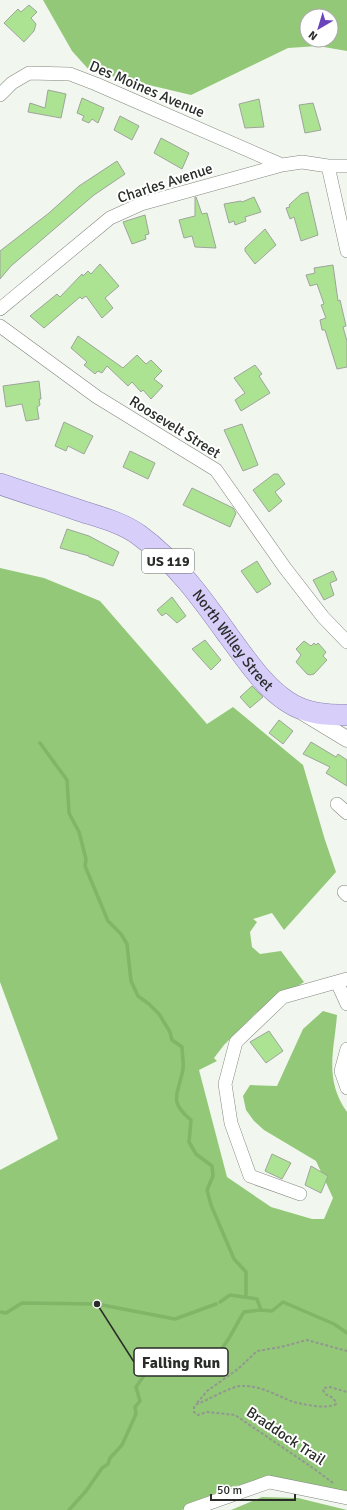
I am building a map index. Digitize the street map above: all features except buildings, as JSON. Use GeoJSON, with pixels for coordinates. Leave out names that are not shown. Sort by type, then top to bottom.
{"type":"FeatureCollection","features":[{"type":"Feature","properties":{"kind":"main road","name":"North Willey Street"},"geometry":{"type":"LineString","coordinates":[[0,484],[115,522],[138,535],[156,549],[184,578],[258,675],[274,691],[290,703],[312,712],[347,715]]}},
{"type":"Feature","properties":{"kind":"street","name":"Des Moines Avenue"},"geometry":{"type":"LineString","coordinates":[[0,95],[12,83],[29,72],[70,74],[282,165]]}},
{"type":"Feature","properties":{"kind":"street","name":"Charles Avenue"},"geometry":{"type":"LineString","coordinates":[[0,309],[110,218],[141,204],[282,165],[302,162],[328,166],[347,166]]}},
{"type":"Feature","properties":{"kind":"street"},"geometry":{"type":"LineString","coordinates":[[328,166],[347,251]]}},
{"type":"Feature","properties":{"kind":"street","name":"Roosevelt Street"},"geometry":{"type":"LineString","coordinates":[[0,326],[97,398],[216,470],[285,568],[323,617],[347,642]]}},
{"type":"Feature","properties":{"kind":"street"},"geometry":{"type":"LineString","coordinates":[[290,703],[347,739]]}},
{"type":"Feature","properties":{"kind":"street"},"geometry":{"type":"LineString","coordinates":[[300,1194],[250,1176],[231,1123],[225,1084],[236,1042],[284,997],[342,980],[347,1004]]}},
{"type":"Feature","properties":{"kind":"street"},"geometry":{"type":"LineString","coordinates":[[347,1048],[341,1071],[347,1088]]}},
{"type":"Feature","properties":{"kind":"street"},"geometry":{"type":"LineString","coordinates":[[190,1510],[269,1482],[346,1498]]}},
{"type":"Feature","properties":{"kind":"path"},"geometry":{"type":"LineString","coordinates":[[196,1405],[207,1391],[238,1369],[257,1351],[281,1347],[307,1340],[347,1351]]}},
{"type":"Feature","properties":{"kind":"path","name":"Braddock Trail"},"geometry":{"type":"LineString","coordinates":[[346,1498],[332,1481],[235,1415],[207,1412],[198,1415],[194,1412],[194,1407],[239,1386],[252,1387],[271,1392],[292,1401],[321,1407],[332,1407],[336,1404],[335,1400],[331,1396],[325,1394],[323,1390],[324,1388],[330,1387],[347,1392]]}},
{"type":"Feature","properties":{"kind":"green space"},"geometry":{"type":"Polygon","coordinates":[[[43,0],[347,0],[347,51],[330,48],[339,48],[339,8],[299,8],[299,47],[288,48],[191,95],[90,71],[72,51],[43,0]]]}},
{"type":"Feature","properties":{"kind":"green space"},"geometry":{"type":"Polygon","coordinates":[[[0,568],[44,578],[100,601],[207,724],[233,707],[303,765],[336,872],[284,930],[272,913],[253,919],[257,922],[250,932],[252,947],[260,954],[281,951],[304,982],[256,1013],[224,1045],[214,1058],[217,1061],[199,1070],[227,1177],[271,1207],[312,1219],[324,1219],[333,1198],[316,1161],[264,1130],[254,1121],[246,1110],[243,1096],[250,1085],[277,1086],[303,1029],[323,1011],[337,1015],[332,1065],[333,1077],[335,1088],[347,1112],[347,1494],[277,1477],[226,1488],[182,1510],[0,1510],[0,1170],[58,1139],[0,982],[0,568]]]}},
{"type":"Feature","properties":{"kind":"green space"},"geometry":{"type":"Polygon","coordinates":[[[262,1497],[298,1498],[347,1510],[231,1510],[262,1497]]]}},
{"type":"Feature","properties":{"kind":"waterway"},"geometry":{"type":"LineString","coordinates":[[40,743],[67,780],[69,813],[79,832],[86,859],[85,866],[108,921],[121,934],[127,944],[131,981],[138,996],[159,1014],[170,1032],[172,1040],[182,1047],[183,1067],[176,1096],[177,1102],[179,1107],[191,1120],[189,1142],[196,1154],[212,1166],[213,1176],[207,1190],[211,1205],[234,1259],[246,1272],[246,1297]]}},
{"type":"Feature","properties":{"kind":"waterway"},"geometry":{"type":"LineString","coordinates":[[220,1302],[230,1295],[257,1299],[261,1310],[272,1311],[283,1302],[334,1324],[347,1333]]}},
{"type":"Feature","properties":{"kind":"waterway"},"geometry":{"type":"LineString","coordinates":[[0,1312],[6,1313],[22,1303],[97,1304],[175,1319],[216,1304]]}},
{"type":"Feature","properties":{"kind":"waterway"},"geometry":{"type":"LineString","coordinates":[[69,1510],[122,1445],[136,1414],[135,1407],[140,1401],[136,1387],[151,1366],[168,1351],[175,1351],[189,1366],[200,1364],[210,1359],[217,1354],[229,1339],[244,1312],[261,1310]]}},
{"type":"Feature","properties":{"kind":"place","name":"Falling Run"},"geometry":{"type":"Point","coordinates":[97,1304]}}]}
